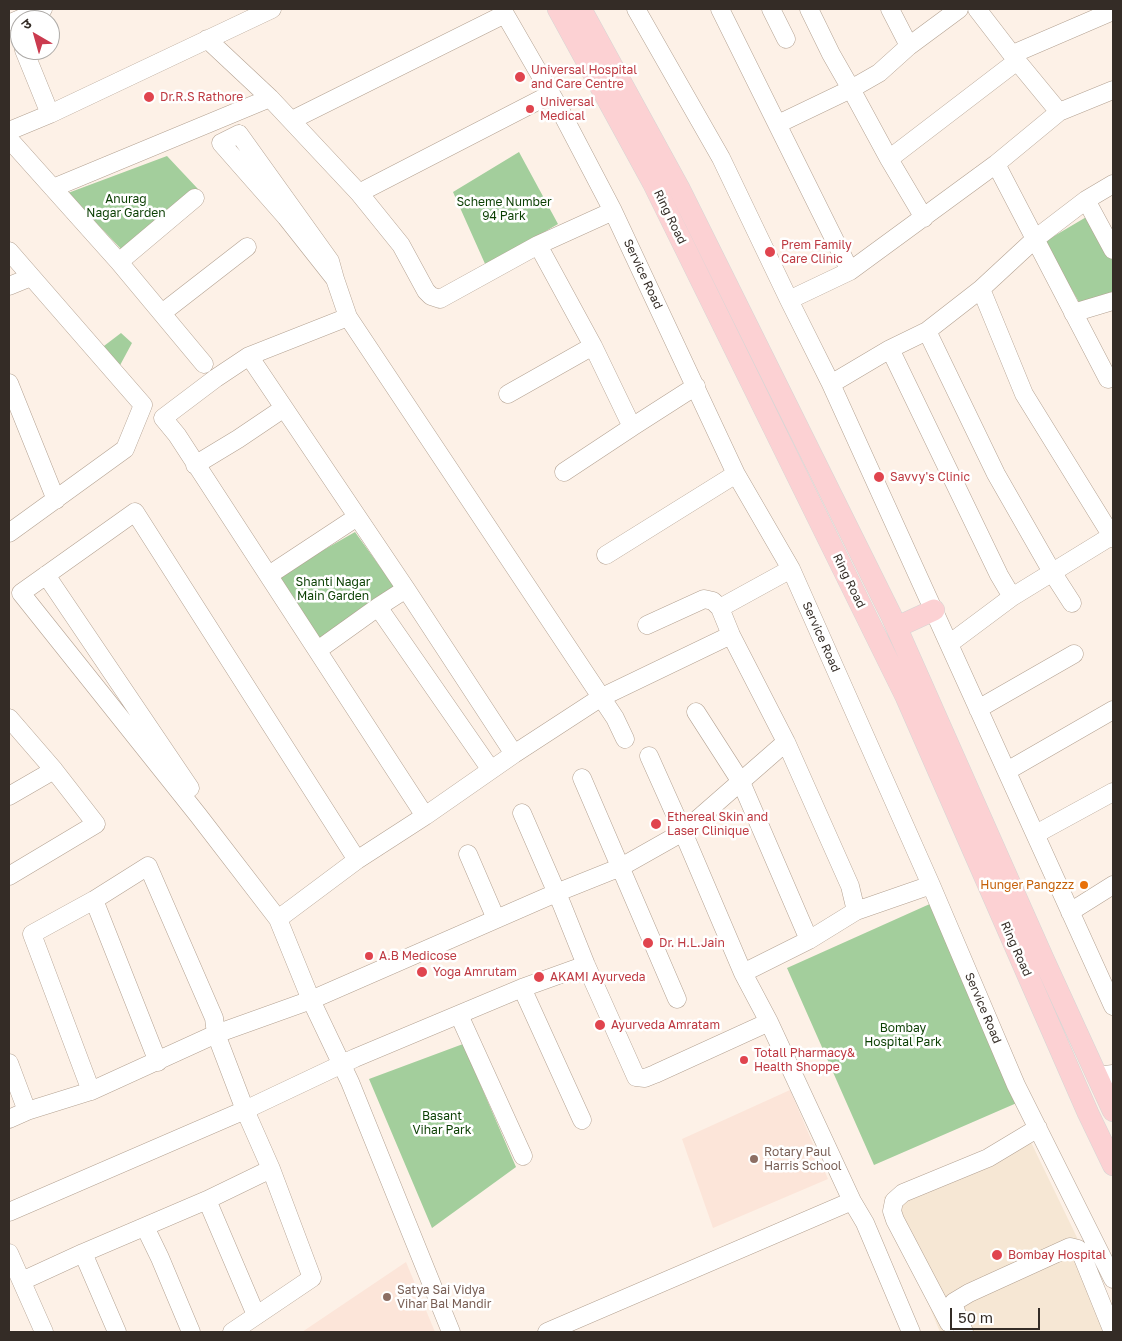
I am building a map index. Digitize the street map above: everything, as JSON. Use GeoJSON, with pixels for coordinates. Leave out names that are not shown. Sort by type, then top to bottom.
{"type":"FeatureCollection","features":[{"type":"Feature","properties":{"kind":"main road","name":"Ring Road"},"geometry":{"type":"LineString","coordinates":[[558,9],[653,183],[906,697],[1088,1113],[1113,1165]]}},
{"type":"Feature","properties":{"kind":"main road","name":"Ring Road"},"geometry":{"type":"LineString","coordinates":[[581,9],[679,188],[897,627],[1105,1075],[1113,1111]]}},
{"type":"Feature","properties":{"kind":"main road"},"geometry":{"type":"LineString","coordinates":[[897,627],[934,610]]}},
{"type":"Feature","properties":{"kind":"street"},"geometry":{"type":"LineString","coordinates":[[9,131],[50,114],[272,9]]}},
{"type":"Feature","properties":{"kind":"street"},"geometry":{"type":"LineString","coordinates":[[636,9],[722,158],[831,384],[1113,1006]]}},
{"type":"Feature","properties":{"kind":"street"},"geometry":{"type":"LineString","coordinates":[[720,9],[850,271]]}},
{"type":"Feature","properties":{"kind":"street"},"geometry":{"type":"LineString","coordinates":[[770,9],[786,39]]}},
{"type":"Feature","properties":{"kind":"street"},"geometry":{"type":"LineString","coordinates":[[808,9],[831,54],[924,218]]}},
{"type":"Feature","properties":{"kind":"street"},"geometry":{"type":"LineString","coordinates":[[890,9],[908,46]]}},
{"type":"Feature","properties":{"kind":"street"},"geometry":{"type":"LineString","coordinates":[[778,124],[851,89],[878,73],[908,46],[959,9]]}},
{"type":"Feature","properties":{"kind":"street"},"geometry":{"type":"LineString","coordinates":[[977,9],[1059,112]]}},
{"type":"Feature","properties":{"kind":"street"},"geometry":{"type":"LineString","coordinates":[[889,158],[1015,58],[1113,11]]}},
{"type":"Feature","properties":{"kind":"street"},"geometry":{"type":"LineString","coordinates":[[292,120],[504,12]]}},
{"type":"Feature","properties":{"kind":"street","name":"Service Road"},"geometry":{"type":"LineString","coordinates":[[504,12],[551,94],[612,211],[736,474],[791,569],[931,885],[1016,1085],[1113,1279]]}},
{"type":"Feature","properties":{"kind":"street"},"geometry":{"type":"LineString","coordinates":[[207,39],[292,120],[359,193],[401,244],[426,291],[432,296],[440,299],[538,244],[612,211]]}},
{"type":"Feature","properties":{"kind":"street"},"geometry":{"type":"LineString","coordinates":[[28,60],[50,114]]}},
{"type":"Feature","properties":{"kind":"street"},"geometry":{"type":"LineString","coordinates":[[789,300],[850,271],[996,164],[1059,112],[1113,90]]}},
{"type":"Feature","properties":{"kind":"street"},"geometry":{"type":"LineString","coordinates":[[359,193],[551,94]]}},
{"type":"Feature","properties":{"kind":"street"},"geometry":{"type":"LineString","coordinates":[[53,188],[270,98]]}},
{"type":"Feature","properties":{"kind":"street"},"geometry":{"type":"LineString","coordinates":[[335,279],[286,216],[221,143],[239,134],[330,261],[348,317],[615,718],[626,739]]}},
{"type":"Feature","properties":{"kind":"street"},"geometry":{"type":"LineString","coordinates":[[9,139],[119,262],[204,364]]}},
{"type":"Feature","properties":{"kind":"street"},"geometry":{"type":"LineString","coordinates":[[996,164],[1108,380]]}},
{"type":"Feature","properties":{"kind":"street"},"geometry":{"type":"LineString","coordinates":[[831,384],[890,349],[927,331],[980,290],[1035,239],[1086,200],[1113,184]]}},
{"type":"Feature","properties":{"kind":"street"},"geometry":{"type":"LineString","coordinates":[[119,262],[195,198]]}},
{"type":"Feature","properties":{"kind":"street"},"geometry":{"type":"LineString","coordinates":[[1086,200],[1113,250]]}},
{"type":"Feature","properties":{"kind":"street"},"geometry":{"type":"LineString","coordinates":[[538,244],[594,346],[632,426]]}},
{"type":"Feature","properties":{"kind":"street"},"geometry":{"type":"LineString","coordinates":[[162,313],[247,247]]}},
{"type":"Feature","properties":{"kind":"street"},"geometry":{"type":"LineString","coordinates":[[9,251],[144,405],[125,449],[9,533]]}},
{"type":"Feature","properties":{"kind":"street"},"geometry":{"type":"LineString","coordinates":[[9,286],[31,277]]}},
{"type":"Feature","properties":{"kind":"street"},"geometry":{"type":"LineString","coordinates":[[949,644],[1012,597],[1113,536],[1024,394],[980,290]]}},
{"type":"Feature","properties":{"kind":"street"},"geometry":{"type":"LineString","coordinates":[[1073,312],[1113,301]]}},
{"type":"Feature","properties":{"kind":"street"},"geometry":{"type":"LineString","coordinates":[[348,317],[249,356],[163,418],[177,435],[425,816]]}},
{"type":"Feature","properties":{"kind":"street"},"geometry":{"type":"LineString","coordinates":[[927,331],[996,474],[1052,572],[1072,602]]}},
{"type":"Feature","properties":{"kind":"street"},"geometry":{"type":"LineString","coordinates":[[508,394],[594,346]]}},
{"type":"Feature","properties":{"kind":"street"},"geometry":{"type":"LineString","coordinates":[[890,349],[999,575],[1012,597]]}},
{"type":"Feature","properties":{"kind":"street"},"geometry":{"type":"LineString","coordinates":[[249,356],[406,589],[514,754]]}},
{"type":"Feature","properties":{"kind":"street"},"geometry":{"type":"LineString","coordinates":[[9,383],[56,500]]}},
{"type":"Feature","properties":{"kind":"street"},"geometry":{"type":"LineString","coordinates":[[564,472],[696,386]]}},
{"type":"Feature","properties":{"kind":"street"},"geometry":{"type":"LineString","coordinates":[[195,465],[284,408]]}},
{"type":"Feature","properties":{"kind":"street"},"geometry":{"type":"LineString","coordinates":[[606,555],[736,474]]}},
{"type":"Feature","properties":{"kind":"street"},"geometry":{"type":"LineString","coordinates":[[357,860],[135,512],[20,593],[198,815],[278,919],[311,1000],[341,1065],[451,1332]]}},
{"type":"Feature","properties":{"kind":"street"},"geometry":{"type":"LineString","coordinates":[[269,575],[357,516]]}},
{"type":"Feature","properties":{"kind":"street"},"geometry":{"type":"LineString","coordinates":[[720,608],[791,569]]}},
{"type":"Feature","properties":{"kind":"street"},"geometry":{"type":"LineString","coordinates":[[46,575],[198,800],[198,815]]}},
{"type":"Feature","properties":{"kind":"street"},"geometry":{"type":"LineString","coordinates":[[318,650],[406,589]]}},
{"type":"Feature","properties":{"kind":"street"},"geometry":{"type":"LineString","coordinates":[[647,625],[704,599],[713,601],[720,608],[731,635],[786,742],[850,886],[856,911]]}},
{"type":"Feature","properties":{"kind":"street"},"geometry":{"type":"LineString","coordinates":[[378,607],[491,770]]}},
{"type":"Feature","properties":{"kind":"street"},"geometry":{"type":"LineString","coordinates":[[278,919],[357,860],[600,698],[731,635]]}},
{"type":"Feature","properties":{"kind":"street"},"geometry":{"type":"LineString","coordinates":[[978,710],[1074,654]]}},
{"type":"Feature","properties":{"kind":"street"},"geometry":{"type":"LineString","coordinates":[[106,700],[139,713]]}},
{"type":"Feature","properties":{"kind":"street"},"geometry":{"type":"LineString","coordinates":[[1007,771],[1113,710]]}},
{"type":"Feature","properties":{"kind":"street"},"geometry":{"type":"LineString","coordinates":[[696,712],[741,782],[809,940]]}},
{"type":"Feature","properties":{"kind":"street"},"geometry":{"type":"LineString","coordinates":[[9,718],[54,770],[96,824],[9,876]]}},
{"type":"Feature","properties":{"kind":"street"},"geometry":{"type":"LineString","coordinates":[[9,1119],[27,1111],[91,1091],[216,1034],[311,1000],[556,893],[621,867],[683,832],[786,742]]}},
{"type":"Feature","properties":{"kind":"street"},"geometry":{"type":"LineString","coordinates":[[649,756],[743,973],[769,1022],[864,1223],[911,1332]]}},
{"type":"Feature","properties":{"kind":"street"},"geometry":{"type":"LineString","coordinates":[[9,796],[54,770]]}},
{"type":"Feature","properties":{"kind":"street"},"geometry":{"type":"LineString","coordinates":[[582,778],[677,999]]}},
{"type":"Feature","properties":{"kind":"street"},"geometry":{"type":"LineString","coordinates":[[1036,834],[1113,792]]}},
{"type":"Feature","properties":{"kind":"street"},"geometry":{"type":"LineString","coordinates":[[522,813],[562,904],[586,965],[636,1077],[645,1078],[655,1074],[769,1022]]}},
{"type":"Feature","properties":{"kind":"street"},"geometry":{"type":"LineString","coordinates":[[468,854],[496,919]]}},
{"type":"Feature","properties":{"kind":"street"},"geometry":{"type":"LineString","coordinates":[[91,1091],[32,934],[94,900],[148,866],[214,1018],[216,1034],[312,1278],[232,1332]]}},
{"type":"Feature","properties":{"kind":"street"},"geometry":{"type":"LineString","coordinates":[[1070,912],[1113,884]]}},
{"type":"Feature","properties":{"kind":"street"},"geometry":{"type":"LineString","coordinates":[[743,973],[809,940],[856,911],[931,885]]}},
{"type":"Feature","properties":{"kind":"street"},"geometry":{"type":"LineString","coordinates":[[94,900],[158,1062]]}},
{"type":"Feature","properties":{"kind":"street"},"geometry":{"type":"LineString","coordinates":[[9,1212],[245,1110],[355,1058],[522,988],[586,965]]}},
{"type":"Feature","properties":{"kind":"street"},"geometry":{"type":"LineString","coordinates":[[522,988],[582,1120]]}},
{"type":"Feature","properties":{"kind":"street"},"geometry":{"type":"LineString","coordinates":[[459,1015],[523,1156]]}},
{"type":"Feature","properties":{"kind":"street"},"geometry":{"type":"LineString","coordinates":[[9,1063],[27,1111]]}},
{"type":"Feature","properties":{"kind":"street"},"geometry":{"type":"LineString","coordinates":[[949,1323],[895,1220],[892,1211],[894,1201],[903,1193],[988,1158],[1038,1128]]}},
{"type":"Feature","properties":{"kind":"street"},"geometry":{"type":"LineString","coordinates":[[22,1281],[207,1200],[270,1169]]}},
{"type":"Feature","properties":{"kind":"street"},"geometry":{"type":"LineString","coordinates":[[207,1200],[256,1316]]}},
{"type":"Feature","properties":{"kind":"street"},"geometry":{"type":"LineString","coordinates":[[547,1332],[852,1201]]}},
{"type":"Feature","properties":{"kind":"street"},"geometry":{"type":"LineString","coordinates":[[145,1227],[191,1332]]}},
{"type":"Feature","properties":{"kind":"street"},"geometry":{"type":"LineString","coordinates":[[964,1332],[954,1302],[963,1296],[1070,1247],[1078,1249],[1081,1253],[1113,1332]]}},
{"type":"Feature","properties":{"kind":"street"},"geometry":{"type":"LineString","coordinates":[[9,1253],[44,1332]]}},
{"type":"Feature","properties":{"kind":"street"},"geometry":{"type":"LineString","coordinates":[[83,1253],[117,1332]]}},
{"type":"Feature","properties":{"kind":"shaded area","name":"Rotary Paul Harris School"},"geometry":{"type":"Polygon","coordinates":[[[790,1090],[828,1179],[713,1228],[682,1139],[790,1090]]]}},
{"type":"Feature","properties":{"kind":"shaded area","name":"Bombay Hospital"},"geometry":{"type":"Polygon","coordinates":[[[1027,1134],[1113,1312],[1113,1332],[940,1332],[884,1197],[1027,1134]]]}},
{"type":"Feature","properties":{"kind":"shaded area","name":"Satya Sai Vidya Vihar Bal Mandir"},"geometry":{"type":"Polygon","coordinates":[[[406,1262],[435,1332],[302,1332],[406,1262]]]}},
{"type":"Feature","properties":{"kind":"green space","name":"Scheme Number 94 Park"},"geometry":{"type":"Polygon","coordinates":[[[519,152],[558,224],[486,266],[453,192],[519,152]]]}},
{"type":"Feature","properties":{"kind":"green space","name":"Anurag Nagar Garden"},"geometry":{"type":"Polygon","coordinates":[[[167,156],[198,189],[122,250],[68,193],[167,156]]]}},
{"type":"Feature","properties":{"kind":"green space"},"geometry":{"type":"Polygon","coordinates":[[[1088,216],[1113,260],[1113,291],[1083,309],[1044,242],[1088,216]]]}},
{"type":"Feature","properties":{"kind":"green space"},"geometry":{"type":"Polygon","coordinates":[[[121,333],[132,343],[118,369],[100,349],[121,333]]]}},
{"type":"Feature","properties":{"kind":"green space","name":"Shanti Nagar Main Garden"},"geometry":{"type":"Polygon","coordinates":[[[355,532],[399,593],[322,642],[278,576],[355,532]]]}},
{"type":"Feature","properties":{"kind":"green space","name":"Bombay Hospital Park"},"geometry":{"type":"Polygon","coordinates":[[[932,903],[1019,1102],[874,1165],[787,968],[932,903]]]}},
{"type":"Feature","properties":{"kind":"green space","name":"Basant Vihar Park"},"geometry":{"type":"Polygon","coordinates":[[[463,1044],[516,1167],[432,1228],[369,1079],[463,1044]]]}},
{"type":"Feature","properties":{"kind":"place","name":"Universal Hospital and Care Centre"},"geometry":{"type":"Point","coordinates":[520,77]}},
{"type":"Feature","properties":{"kind":"place","name":"Dr.R.S Rathore"},"geometry":{"type":"Point","coordinates":[149,97]}},
{"type":"Feature","properties":{"kind":"place","name":"Universal Medical"},"geometry":{"type":"Point","coordinates":[530,109]}},
{"type":"Feature","properties":{"kind":"place","name":"Prem Family Care Clinic"},"geometry":{"type":"Point","coordinates":[770,252]}},
{"type":"Feature","properties":{"kind":"place","name":"Savvy's Clinic"},"geometry":{"type":"Point","coordinates":[879,477]}},
{"type":"Feature","properties":{"kind":"place","name":"Ethereal Skin and Laser Clinique"},"geometry":{"type":"Point","coordinates":[656,824]}},
{"type":"Feature","properties":{"kind":"place","name":"Hunger Pangzzz"},"geometry":{"type":"Point","coordinates":[1084,885]}},
{"type":"Feature","properties":{"kind":"place","name":"Dr. H.L.Jain"},"geometry":{"type":"Point","coordinates":[648,943]}},
{"type":"Feature","properties":{"kind":"place","name":"A.B Medicose"},"geometry":{"type":"Point","coordinates":[369,956]}},
{"type":"Feature","properties":{"kind":"place","name":"Yoga Amrutam"},"geometry":{"type":"Point","coordinates":[422,972]}},
{"type":"Feature","properties":{"kind":"place","name":"AKAMI Ayurveda"},"geometry":{"type":"Point","coordinates":[539,977]}},
{"type":"Feature","properties":{"kind":"place","name":"Ayurveda Amratam"},"geometry":{"type":"Point","coordinates":[600,1025]}},
{"type":"Feature","properties":{"kind":"place","name":"Totall Pharmacy& Health Shoppe"},"geometry":{"type":"Point","coordinates":[744,1060]}},
{"type":"Feature","properties":{"kind":"place","name":"Rotary Paul Harris School"},"geometry":{"type":"Point","coordinates":[754,1159]}},
{"type":"Feature","properties":{"kind":"place","name":"Bombay Hospital"},"geometry":{"type":"Point","coordinates":[997,1255]}},
{"type":"Feature","properties":{"kind":"place","name":"Satya Sai Vidya Vihar Bal Mandir"},"geometry":{"type":"Point","coordinates":[387,1297]}}]}
